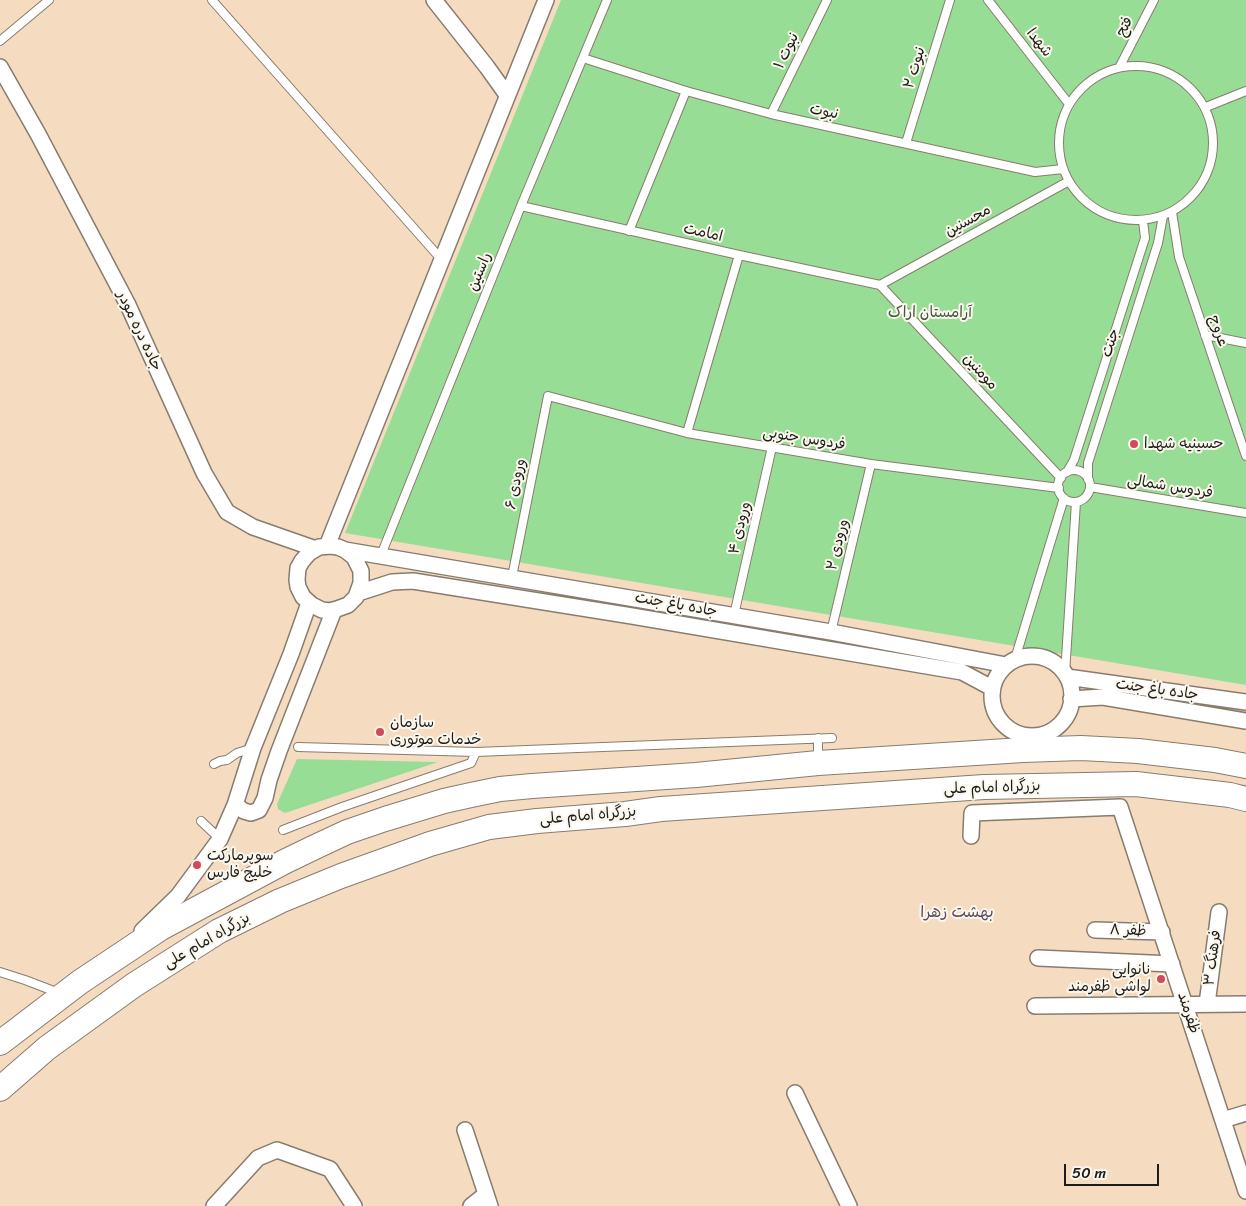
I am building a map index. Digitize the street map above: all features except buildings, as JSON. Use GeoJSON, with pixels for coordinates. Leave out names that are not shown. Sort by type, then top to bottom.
{"type":"FeatureCollection","features":[{"type":"Feature","properties":{"kind":"highway"},"geometry":{"type":"LineString","coordinates":[[0,1043],[80,982],[178,918],[315,846],[347,832],[444,801],[500,789],[532,786],[1014,750],[1081,748],[1147,752],[1215,760],[1246,766]]}},
{"type":"Feature","properties":{"kind":"highway","name":"بزرگراه امام علی"},"geometry":{"type":"LineString","coordinates":[[0,1089],[47,1048],[134,986],[177,957],[228,927],[289,897],[341,876],[421,847],[489,827],[537,820],[625,814],[661,809],[984,787],[1136,784],[1230,795],[1246,799]]}},
{"type":"Feature","properties":{"kind":"highway"},"geometry":{"type":"LineString","coordinates":[[532,786],[479,797],[465,804],[464,811],[466,817],[475,822],[502,818],[537,820]]}},
{"type":"Feature","properties":{"kind":"street"},"geometry":{"type":"LineString","coordinates":[[434,0],[507,95]]}},
{"type":"Feature","properties":{"kind":"street"},"geometry":{"type":"LineString","coordinates":[[321,547],[442,259],[546,0]]}},
{"type":"Feature","properties":{"kind":"street","name":"جاده دره مودر"},"geometry":{"type":"LineString","coordinates":[[0,67],[38,134],[128,305],[204,473],[227,512],[253,527],[321,547]]}},
{"type":"Feature","properties":{"kind":"street"},"geometry":{"type":"LineString","coordinates":[[334,546],[345,550],[354,557],[361,571],[358,593],[348,605],[334,610],[322,610],[309,603],[301,594],[297,580],[300,564],[309,553],[321,547],[334,546]]}},
{"type":"Feature","properties":{"kind":"street","name":"جاده باغ جنت"},"geometry":{"type":"LineString","coordinates":[[345,550],[1010,662]]}},
{"type":"Feature","properties":{"kind":"street","name":"جاده باغ جنت"},"geometry":{"type":"LineString","coordinates":[[358,593],[392,582],[413,581],[962,672],[992,688]]}},
{"type":"Feature","properties":{"kind":"street"},"geometry":{"type":"LineString","coordinates":[[632,616],[636,598]]}},
{"type":"Feature","properties":{"kind":"street"},"geometry":{"type":"LineString","coordinates":[[110,962],[178,896],[220,839],[235,805],[253,748],[291,654],[309,603]]}},
{"type":"Feature","properties":{"kind":"street"},"geometry":{"type":"LineString","coordinates":[[235,805],[251,813],[259,810],[265,798],[279,751],[334,610]]}},
{"type":"Feature","properties":{"kind":"street"},"geometry":{"type":"LineString","coordinates":[[1026,656],[1041,657],[1055,663],[1066,676],[1071,688],[1071,703],[1067,714],[1058,726],[1052,730],[1041,735],[1019,734],[1009,728],[998,717],[993,703],[992,688],[998,674],[1010,662],[1026,656]]}},
{"type":"Feature","properties":{"kind":"street","name":"جاده باغ جنت"},"geometry":{"type":"LineString","coordinates":[[1066,676],[1246,702]]}},
{"type":"Feature","properties":{"kind":"street","name":"جاده باغ جنت"},"geometry":{"type":"LineString","coordinates":[[1071,699],[1103,697],[1246,721]]}},
{"type":"Feature","properties":{"kind":"street","name":"ظفرمند"},"geometry":{"type":"LineString","coordinates":[[971,836],[972,813],[1120,807],[1245,1182]]}},
{"type":"Feature","properties":{"kind":"street","name":"فرهنگ ۳"},"geometry":{"type":"LineString","coordinates":[[1207,1004],[1219,912]]}},
{"type":"Feature","properties":{"kind":"street","name":"ظفر ۸"},"geometry":{"type":"LineString","coordinates":[[1095,930],[1162,932]]}},
{"type":"Feature","properties":{"kind":"street"},"geometry":{"type":"LineString","coordinates":[[1038,958],[1172,964]]}},
{"type":"Feature","properties":{"kind":"street"},"geometry":{"type":"LineString","coordinates":[[1035,1006],[1246,1004]]}},
{"type":"Feature","properties":{"kind":"street"},"geometry":{"type":"LineString","coordinates":[[795,1093],[849,1206]]}},
{"type":"Feature","properties":{"kind":"street"},"geometry":{"type":"LineString","coordinates":[[1223,1120],[1246,1113]]}},
{"type":"Feature","properties":{"kind":"street"},"geometry":{"type":"LineString","coordinates":[[465,1130],[488,1200],[471,1206]]}},
{"type":"Feature","properties":{"kind":"street"},"geometry":{"type":"LineString","coordinates":[[214,1206],[258,1158],[277,1150],[330,1169],[354,1206]]}},
{"type":"Feature","properties":{"kind":"lane"},"geometry":{"type":"LineString","coordinates":[[0,41],[49,0]]}},
{"type":"Feature","properties":{"kind":"lane"},"geometry":{"type":"LineString","coordinates":[[212,0],[442,259]]}},
{"type":"Feature","properties":{"kind":"lane","name":"راستین"},"geometry":{"type":"LineString","coordinates":[[381,555],[521,206],[607,0]]}},
{"type":"Feature","properties":{"kind":"lane","name":"نبوت ۱"},"geometry":{"type":"LineString","coordinates":[[771,114],[827,0]]}},
{"type":"Feature","properties":{"kind":"lane","name":"نبوت ۲"},"geometry":{"type":"LineString","coordinates":[[906,143],[950,0]]}},
{"type":"Feature","properties":{"kind":"lane","name":"شهدا"},"geometry":{"type":"LineString","coordinates":[[988,0],[1069,104]]}},
{"type":"Feature","properties":{"kind":"lane","name":"فتح"},"geometry":{"type":"LineString","coordinates":[[1120,66],[1154,0]]}},
{"type":"Feature","properties":{"kind":"lane","name":"نبوت"},"geometry":{"type":"LineString","coordinates":[[583,58],[686,91],[771,114],[1035,172],[1063,169]]}},
{"type":"Feature","properties":{"kind":"lane"},"geometry":{"type":"LineString","coordinates":[[1140,65],[1160,68],[1178,77],[1194,90],[1206,107],[1213,130],[1213,155],[1206,178],[1192,198],[1163,216],[1143,220],[1114,218],[1088,203],[1068,180],[1063,169],[1059,152],[1059,136],[1062,119],[1069,104],[1082,86],[1100,74],[1120,66],[1140,65]]}},
{"type":"Feature","properties":{"kind":"lane"},"geometry":{"type":"LineString","coordinates":[[629,231],[686,91]]}},
{"type":"Feature","properties":{"kind":"lane"},"geometry":{"type":"LineString","coordinates":[[1206,107],[1246,91]]}},
{"type":"Feature","properties":{"kind":"lane","name":"محسنین"},"geometry":{"type":"LineString","coordinates":[[880,285],[1068,180]]}},
{"type":"Feature","properties":{"kind":"lane","name":"امامت"},"geometry":{"type":"LineString","coordinates":[[521,206],[740,256],[880,285]]}},
{"type":"Feature","properties":{"kind":"lane","name":"عروج"},"geometry":{"type":"LineString","coordinates":[[1172,212],[1179,257],[1246,456]]}},
{"type":"Feature","properties":{"kind":"lane","name":"جنت"},"geometry":{"type":"LineString","coordinates":[[1088,479],[1088,464],[1158,243],[1163,216]]}},
{"type":"Feature","properties":{"kind":"lane"},"geometry":{"type":"LineString","coordinates":[[1067,472],[1079,471],[1088,479],[1090,488],[1086,497],[1076,502],[1064,498],[1059,488],[1060,478],[1067,472],[1074,460],[1145,238],[1143,220]]}},
{"type":"Feature","properties":{"kind":"lane"},"geometry":{"type":"LineString","coordinates":[[687,433],[740,256]]}},
{"type":"Feature","properties":{"kind":"lane","name":"مومنین"},"geometry":{"type":"LineString","coordinates":[[880,285],[1060,478]]}},
{"type":"Feature","properties":{"kind":"lane"},"geometry":{"type":"LineString","coordinates":[[1205,335],[1246,343]]}},
{"type":"Feature","properties":{"kind":"lane","name":"فردوس جنوبی"},"geometry":{"type":"LineString","coordinates":[[548,396],[687,433],[871,464],[1059,488]]}},
{"type":"Feature","properties":{"kind":"lane","name":"ورودی ۶"},"geometry":{"type":"LineString","coordinates":[[512,577],[548,396]]}},
{"type":"Feature","properties":{"kind":"lane","name":"ورودی ۴"},"geometry":{"type":"LineString","coordinates":[[734,615],[772,448]]}},
{"type":"Feature","properties":{"kind":"lane","name":"ورودی ۲"},"geometry":{"type":"LineString","coordinates":[[831,632],[871,464]]}},
{"type":"Feature","properties":{"kind":"lane","name":"فردوس شمالی"},"geometry":{"type":"LineString","coordinates":[[1090,488],[1246,513]]}},
{"type":"Feature","properties":{"kind":"lane"},"geometry":{"type":"LineString","coordinates":[[1010,662],[1064,498]]}},
{"type":"Feature","properties":{"kind":"lane"},"geometry":{"type":"LineString","coordinates":[[1066,676],[1076,502]]}},
{"type":"Feature","properties":{"kind":"lane"},"geometry":{"type":"LineString","coordinates":[[818,738],[818,764]]}},
{"type":"Feature","properties":{"kind":"lane"},"geometry":{"type":"LineString","coordinates":[[298,747],[476,752],[832,738]]}},
{"type":"Feature","properties":{"kind":"lane"},"geometry":{"type":"LineString","coordinates":[[214,764],[253,748]]}},
{"type":"Feature","properties":{"kind":"lane"},"geometry":{"type":"LineString","coordinates":[[282,830],[471,763],[476,752]]}},
{"type":"Feature","properties":{"kind":"lane"},"geometry":{"type":"LineString","coordinates":[[201,821],[220,839]]}},
{"type":"Feature","properties":{"kind":"lane"},"geometry":{"type":"LineString","coordinates":[[0,972],[62,995]]}},
{"type":"Feature","properties":{"kind":"green space","name":"آرامستان اراک"},"geometry":{"type":"Polygon","coordinates":[[[561,0],[1246,0],[1246,685],[345,533],[561,0]]]}},
{"type":"Feature","properties":{"kind":"green space"},"geometry":{"type":"Polygon","coordinates":[[[297,759],[438,762],[285,813],[278,809],[277,804],[297,759]]]}},
{"type":"Feature","properties":{"kind":"place","name":"حسینیه شهدا"},"geometry":{"type":"Point","coordinates":[1134,444]}},
{"type":"Feature","properties":{"kind":"place","name":"سازمان خدمات موتوری"},"geometry":{"type":"Point","coordinates":[380,732]}},
{"type":"Feature","properties":{"kind":"place","name":"سوپرمارکت خلیج فارس"},"geometry":{"type":"Point","coordinates":[197,865]}},
{"type":"Feature","properties":{"kind":"place","name":"نانوایی لواشی ظفرمند"},"geometry":{"type":"Point","coordinates":[1161,979]}},
{"type":"Feature","properties":{"kind":"district","name":"بهشت زهرا"},"geometry":{"type":"Point","coordinates":[957,913]}}]}
